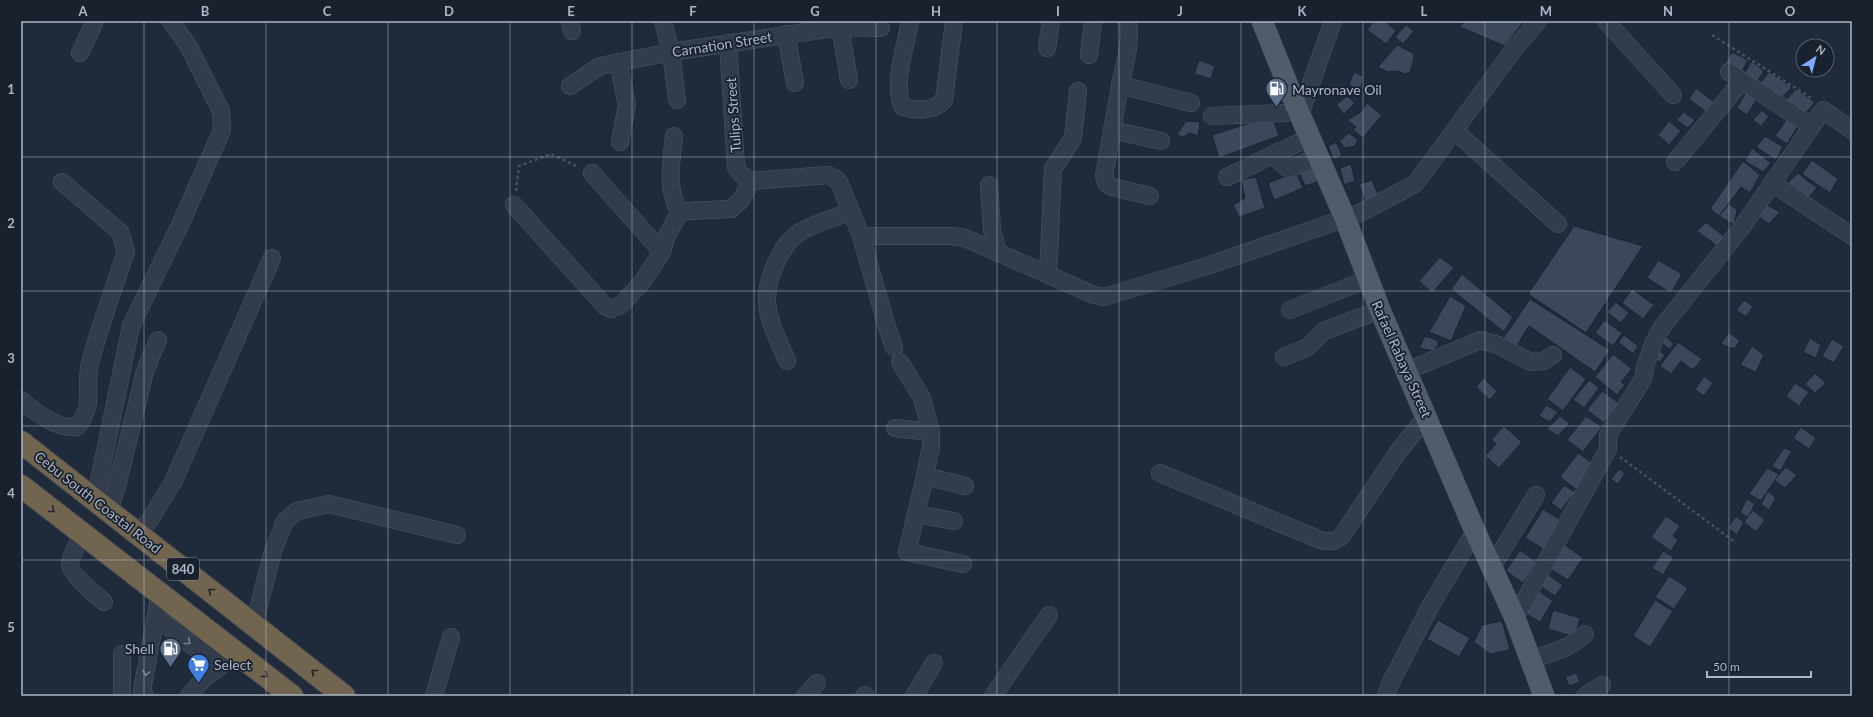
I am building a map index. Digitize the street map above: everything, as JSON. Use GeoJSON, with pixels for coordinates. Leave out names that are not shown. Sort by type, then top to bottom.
{"type":"FeatureCollection","features":[{"type":"Feature","properties":{"kind":"highway","name":"Cebu South Coastal Road"},"geometry":{"type":"LineString","coordinates":[[21,442],[344,696]]}},
{"type":"Feature","properties":{"kind":"highway","name":"840"},"geometry":{"type":"LineString","coordinates":[[21,486],[237,654],[286,694]]}},
{"type":"Feature","properties":{"kind":"main road","name":"Rafael Rabaya Street"},"geometry":{"type":"LineString","coordinates":[[1262,21],[1298,112],[1345,218],[1368,282],[1427,416],[1475,531],[1515,618],[1544,696]]}},
{"type":"Feature","properties":{"kind":"street"},"geometry":{"type":"LineString","coordinates":[[80,53],[95,21]]}},
{"type":"Feature","properties":{"kind":"street"},"geometry":{"type":"LineString","coordinates":[[102,506],[131,326],[181,223],[222,130],[221,111],[189,47],[171,21]]}},
{"type":"Feature","properties":{"kind":"street"},"geometry":{"type":"LineString","coordinates":[[663,21],[671,52],[677,100]]}},
{"type":"Feature","properties":{"kind":"street"},"geometry":{"type":"LineString","coordinates":[[910,21],[899,82],[900,101],[903,107],[911,109],[940,106],[944,100],[954,21]]}},
{"type":"Feature","properties":{"kind":"street"},"geometry":{"type":"LineString","coordinates":[[1047,48],[1051,21]]}},
{"type":"Feature","properties":{"kind":"street"},"geometry":{"type":"LineString","coordinates":[[1089,55],[1093,21]]}},
{"type":"Feature","properties":{"kind":"street"},"geometry":{"type":"LineString","coordinates":[[1128,21],[1130,32],[1127,65],[1120,85],[1104,175],[1106,183],[1112,187],[1150,196]]}},
{"type":"Feature","properties":{"kind":"street"},"geometry":{"type":"LineString","coordinates":[[1212,116],[1298,112],[1333,21]]}},
{"type":"Feature","properties":{"kind":"street"},"geometry":{"type":"LineString","coordinates":[[861,236],[952,236],[965,238],[1094,295],[1104,297],[1207,266],[1358,214],[1415,184],[1515,48],[1538,21]]}},
{"type":"Feature","properties":{"kind":"street"},"geometry":{"type":"LineString","coordinates":[[1606,21],[1673,95]]}},
{"type":"Feature","properties":{"kind":"street"},"geometry":{"type":"LineString","coordinates":[[840,27],[849,80]]}},
{"type":"Feature","properties":{"kind":"street","name":"Carnation Street"},"geometry":{"type":"LineString","coordinates":[[570,86],[600,66],[671,52],[840,27],[881,28]]}},
{"type":"Feature","properties":{"kind":"street"},"geometry":{"type":"LineString","coordinates":[[786,34],[795,83]]}},
{"type":"Feature","properties":{"kind":"street","name":"Tulips Street"},"geometry":{"type":"LineString","coordinates":[[728,43],[736,167],[741,174],[751,181]]}},
{"type":"Feature","properties":{"kind":"street"},"geometry":{"type":"LineString","coordinates":[[618,62],[627,105],[620,142]]}},
{"type":"Feature","properties":{"kind":"street"},"geometry":{"type":"LineString","coordinates":[[1674,162],[1727,96],[1735,77],[1811,126]]}},
{"type":"Feature","properties":{"kind":"street"},"geometry":{"type":"LineString","coordinates":[[1120,85],[1191,103]]}},
{"type":"Feature","properties":{"kind":"street"},"geometry":{"type":"LineString","coordinates":[[1048,275],[1053,169],[1073,138],[1078,91]]}},
{"type":"Feature","properties":{"kind":"street"},"geometry":{"type":"LineString","coordinates":[[1515,618],[1608,449],[1608,435],[1643,379],[1648,357],[1662,327],[1742,228],[1823,110],[1852,130]]}},
{"type":"Feature","properties":{"kind":"street"},"geometry":{"type":"LineString","coordinates":[[1112,130],[1161,141]]}},
{"type":"Feature","properties":{"kind":"street"},"geometry":{"type":"LineString","coordinates":[[1455,131],[1558,224]]}},
{"type":"Feature","properties":{"kind":"street"},"geometry":{"type":"LineString","coordinates":[[674,136],[670,178],[671,194],[679,213]]}},
{"type":"Feature","properties":{"kind":"street"},"geometry":{"type":"LineString","coordinates":[[1227,178],[1267,159],[1276,152],[1310,138]]}},
{"type":"Feature","properties":{"kind":"street"},"geometry":{"type":"LineString","coordinates":[[1276,152],[1282,164],[1289,169],[1318,157]]}},
{"type":"Feature","properties":{"kind":"street"},"geometry":{"type":"LineString","coordinates":[[592,173],[662,252]]}},
{"type":"Feature","properties":{"kind":"street"},"geometry":{"type":"LineString","coordinates":[[679,213],[689,211],[731,209],[741,200],[751,181],[828,175],[839,182],[861,236],[886,327],[897,354],[922,398],[931,432],[931,447],[907,552],[963,564]]}},
{"type":"Feature","properties":{"kind":"street"},"geometry":{"type":"LineString","coordinates":[[21,400],[54,423],[68,428],[76,427],[86,416],[90,364],[126,251],[120,232],[62,182]]}},
{"type":"Feature","properties":{"kind":"street"},"geometry":{"type":"LineString","coordinates":[[1772,183],[1852,236]]}},
{"type":"Feature","properties":{"kind":"street"},"geometry":{"type":"LineString","coordinates":[[989,185],[992,230],[998,252]]}},
{"type":"Feature","properties":{"kind":"street"},"geometry":{"type":"LineString","coordinates":[[514,205],[605,306],[612,309],[621,305],[643,281],[662,252],[666,238],[679,213]]}},
{"type":"Feature","properties":{"kind":"street"},"geometry":{"type":"LineString","coordinates":[[787,361],[769,316],[766,295],[772,270],[785,244],[800,232],[852,211]]}},
{"type":"Feature","properties":{"kind":"street"},"geometry":{"type":"LineString","coordinates":[[138,534],[150,521],[173,482],[272,258]]}},
{"type":"Feature","properties":{"kind":"street"},"geometry":{"type":"LineString","coordinates":[[1290,310],[1358,283],[1368,282]]}},
{"type":"Feature","properties":{"kind":"street"},"geometry":{"type":"LineString","coordinates":[[1284,357],[1308,347],[1324,331],[1380,310]]}},
{"type":"Feature","properties":{"kind":"street"},"geometry":{"type":"LineString","coordinates":[[102,506],[117,486],[145,371],[158,340]]}},
{"type":"Feature","properties":{"kind":"street"},"geometry":{"type":"LineString","coordinates":[[1407,370],[1480,340],[1498,345],[1531,362],[1543,362],[1553,354]]}},
{"type":"Feature","properties":{"kind":"street"},"geometry":{"type":"LineString","coordinates":[[1160,473],[1323,541],[1334,541],[1341,537],[1398,452],[1427,416]]}},
{"type":"Feature","properties":{"kind":"street"},"geometry":{"type":"LineString","coordinates":[[895,428],[931,432]]}},
{"type":"Feature","properties":{"kind":"street"},"geometry":{"type":"LineString","coordinates":[[925,476],[965,486]]}},
{"type":"Feature","properties":{"kind":"street"},"geometry":{"type":"LineString","coordinates":[[1492,567],[1536,494]]}},
{"type":"Feature","properties":{"kind":"street"},"geometry":{"type":"LineString","coordinates":[[254,625],[273,551],[285,521],[297,511],[329,504],[458,535]]}},
{"type":"Feature","properties":{"kind":"street"},"geometry":{"type":"LineString","coordinates":[[916,514],[954,521]]}},
{"type":"Feature","properties":{"kind":"street"},"geometry":{"type":"LineString","coordinates":[[1386,696],[1390,684],[1431,605],[1475,531]]}},
{"type":"Feature","properties":{"kind":"street"},"geometry":{"type":"LineString","coordinates":[[84,534],[72,556],[70,563],[71,571],[104,602]]}},
{"type":"Feature","properties":{"kind":"street"},"geometry":{"type":"LineString","coordinates":[[144,696],[142,690],[157,618],[160,594]]}},
{"type":"Feature","properties":{"kind":"street"},"geometry":{"type":"LineString","coordinates":[[993,696],[1049,615]]}},
{"type":"Feature","properties":{"kind":"street"},"geometry":{"type":"LineString","coordinates":[[157,618],[220,667]]}},
{"type":"Feature","properties":{"kind":"street"},"geometry":{"type":"LineString","coordinates":[[1530,660],[1569,647],[1576,643],[1585,634]]}},
{"type":"Feature","properties":{"kind":"street"},"geometry":{"type":"LineString","coordinates":[[434,696],[451,637]]}},
{"type":"Feature","properties":{"kind":"street"},"geometry":{"type":"LineString","coordinates":[[122,654],[122,696]]}},
{"type":"Feature","properties":{"kind":"street"},"geometry":{"type":"LineString","coordinates":[[189,696],[203,679],[237,654]]}},
{"type":"Feature","properties":{"kind":"street"},"geometry":{"type":"LineString","coordinates":[[914,696],[934,663]]}},
{"type":"Feature","properties":{"kind":"street"},"geometry":{"type":"LineString","coordinates":[[805,696],[817,683]]}},
{"type":"Feature","properties":{"kind":"street"},"geometry":{"type":"LineString","coordinates":[[1585,696],[1602,685]]}},
{"type":"Feature","properties":{"kind":"path"},"geometry":{"type":"LineString","coordinates":[[1712,35],[1812,97],[1823,110]]}},
{"type":"Feature","properties":{"kind":"path"},"geometry":{"type":"LineString","coordinates":[[514,205],[519,166],[551,154],[592,173]]}},
{"type":"Feature","properties":{"kind":"path"},"geometry":{"type":"LineString","coordinates":[[1608,449],[1735,542]]}},
{"type":"Feature","properties":{"kind":"building"},"geometry":{"type":"Polygon","coordinates":[[[1374,21],[1385,21],[1396,31],[1386,44],[1367,30],[1374,21]]]}},
{"type":"Feature","properties":{"kind":"building"},"geometry":{"type":"Polygon","coordinates":[[[1464,21],[1524,21],[1505,46],[1460,27],[1464,21]]]}},
{"type":"Feature","properties":{"kind":"building"},"geometry":{"type":"Polygon","coordinates":[[[1406,25],[1414,31],[1403,44],[1395,37],[1406,25]]]}},
{"type":"Feature","properties":{"kind":"building"},"geometry":{"type":"Polygon","coordinates":[[[1397,45],[1413,53],[1414,59],[1410,72],[1405,74],[1398,71],[1388,72],[1378,67],[1397,45]]]}},
{"type":"Feature","properties":{"kind":"building"},"geometry":{"type":"Polygon","coordinates":[[[1732,52],[1748,60],[1740,75],[1724,65],[1732,52]]]}},
{"type":"Feature","properties":{"kind":"building"},"geometry":{"type":"Polygon","coordinates":[[[1199,60],[1215,66],[1211,79],[1194,74],[1199,60]]]}},
{"type":"Feature","properties":{"kind":"building"},"geometry":{"type":"Polygon","coordinates":[[[1752,61],[1764,71],[1755,84],[1744,74],[1752,61]]]}},
{"type":"Feature","properties":{"kind":"building"},"geometry":{"type":"Polygon","coordinates":[[[1354,72],[1364,77],[1360,90],[1349,85],[1354,72]]]}},
{"type":"Feature","properties":{"kind":"building"},"geometry":{"type":"Polygon","coordinates":[[[1769,72],[1792,87],[1779,101],[1759,85],[1769,72]]]}},
{"type":"Feature","properties":{"kind":"building"},"geometry":{"type":"Polygon","coordinates":[[[1696,88],[1714,102],[1706,112],[1689,99],[1696,88]]]}},
{"type":"Feature","properties":{"kind":"building"},"geometry":{"type":"Polygon","coordinates":[[[1796,89],[1815,102],[1803,116],[1784,102],[1796,89]]]}},
{"type":"Feature","properties":{"kind":"building"},"geometry":{"type":"Polygon","coordinates":[[[1746,92],[1757,99],[1747,115],[1737,108],[1746,92]]]}},
{"type":"Feature","properties":{"kind":"building"},"geometry":{"type":"Polygon","coordinates":[[[1347,96],[1355,103],[1344,114],[1336,105],[1347,96]]]}},
{"type":"Feature","properties":{"kind":"building"},"geometry":{"type":"Polygon","coordinates":[[[1367,103],[1382,115],[1363,138],[1353,130],[1356,127],[1347,120],[1361,112],[1367,103]]]}},
{"type":"Feature","properties":{"kind":"building"},"geometry":{"type":"Polygon","coordinates":[[[1762,110],[1769,117],[1761,126],[1753,120],[1762,110]]]}},
{"type":"Feature","properties":{"kind":"building"},"geometry":{"type":"Polygon","coordinates":[[[1684,112],[1695,120],[1688,128],[1676,120],[1684,112]]]}},
{"type":"Feature","properties":{"kind":"building"},"geometry":{"type":"Polygon","coordinates":[[[1272,116],[1279,136],[1219,158],[1212,135],[1272,116]]]}},
{"type":"Feature","properties":{"kind":"building"},"geometry":{"type":"Polygon","coordinates":[[[1789,116],[1799,124],[1787,144],[1775,136],[1789,116]]]}},
{"type":"Feature","properties":{"kind":"building"},"geometry":{"type":"Polygon","coordinates":[[[1186,121],[1200,122],[1198,136],[1190,133],[1183,137],[1177,135],[1186,121]]]}},
{"type":"Feature","properties":{"kind":"building"},"geometry":{"type":"Polygon","coordinates":[[[1669,121],[1681,131],[1669,145],[1658,135],[1669,121]]]}},
{"type":"Feature","properties":{"kind":"building"},"geometry":{"type":"Polygon","coordinates":[[[1349,133],[1358,140],[1355,146],[1345,148],[1339,141],[1349,133]]]}},
{"type":"Feature","properties":{"kind":"building"},"geometry":{"type":"Polygon","coordinates":[[[1765,136],[1783,147],[1776,160],[1756,147],[1765,136]]]}},
{"type":"Feature","properties":{"kind":"building"},"geometry":{"type":"Polygon","coordinates":[[[1336,142],[1342,155],[1334,160],[1328,146],[1336,142]]]}},
{"type":"Feature","properties":{"kind":"building"},"geometry":{"type":"Polygon","coordinates":[[[1752,148],[1771,163],[1763,172],[1745,161],[1752,148]]]}},
{"type":"Feature","properties":{"kind":"building"},"geometry":{"type":"Polygon","coordinates":[[[1812,160],[1838,179],[1830,193],[1802,174],[1812,160]]]}},
{"type":"Feature","properties":{"kind":"building"},"geometry":{"type":"Polygon","coordinates":[[[1743,161],[1760,175],[1750,193],[1741,187],[1719,216],[1710,209],[1743,161]]]}},
{"type":"Feature","properties":{"kind":"building"},"geometry":{"type":"Polygon","coordinates":[[[1314,164],[1320,181],[1305,186],[1298,170],[1314,164]]]}},
{"type":"Feature","properties":{"kind":"building"},"geometry":{"type":"Polygon","coordinates":[[[1351,164],[1355,181],[1344,185],[1340,168],[1351,164]]]}},
{"type":"Feature","properties":{"kind":"building"},"geometry":{"type":"Polygon","coordinates":[[[1296,172],[1303,188],[1274,200],[1268,183],[1296,172]]]}},
{"type":"Feature","properties":{"kind":"building"},"geometry":{"type":"Polygon","coordinates":[[[1798,173],[1817,188],[1808,198],[1788,183],[1798,173]]]}},
{"type":"Feature","properties":{"kind":"building"},"geometry":{"type":"Polygon","coordinates":[[[1256,177],[1265,208],[1239,217],[1233,205],[1245,198],[1241,180],[1256,177]]]}},
{"type":"Feature","properties":{"kind":"building"},"geometry":{"type":"Polygon","coordinates":[[[1372,180],[1379,197],[1365,201],[1359,184],[1372,180]]]}},
{"type":"Feature","properties":{"kind":"building"},"geometry":{"type":"Polygon","coordinates":[[[1729,204],[1737,210],[1734,225],[1719,216],[1729,204]]]}},
{"type":"Feature","properties":{"kind":"building"},"geometry":{"type":"Polygon","coordinates":[[[1767,205],[1780,212],[1769,224],[1758,216],[1767,205]]]}},
{"type":"Feature","properties":{"kind":"building"},"geometry":{"type":"Polygon","coordinates":[[[1706,222],[1726,238],[1721,249],[1697,231],[1706,222]]]}},
{"type":"Feature","properties":{"kind":"building"},"geometry":{"type":"Polygon","coordinates":[[[1574,226],[1643,246],[1586,333],[1528,294],[1574,226]]]}},
{"type":"Feature","properties":{"kind":"building"},"geometry":{"type":"Polygon","coordinates":[[[1440,257],[1454,268],[1432,293],[1419,281],[1440,257]]]}},
{"type":"Feature","properties":{"kind":"building"},"geometry":{"type":"Polygon","coordinates":[[[1658,260],[1682,274],[1671,293],[1647,278],[1658,260]]]}},
{"type":"Feature","properties":{"kind":"building"},"geometry":{"type":"Polygon","coordinates":[[[1462,274],[1513,317],[1504,332],[1451,289],[1462,274]]]}},
{"type":"Feature","properties":{"kind":"building"},"geometry":{"type":"Polygon","coordinates":[[[1632,289],[1654,305],[1643,319],[1622,303],[1632,289]]]}},
{"type":"Feature","properties":{"kind":"building"},"geometry":{"type":"Polygon","coordinates":[[[1450,296],[1466,306],[1451,341],[1429,332],[1450,296]]]}},
{"type":"Feature","properties":{"kind":"building"},"geometry":{"type":"Polygon","coordinates":[[[1530,299],[1610,350],[1595,372],[1529,326],[1516,347],[1502,340],[1530,299]]]}},
{"type":"Feature","properties":{"kind":"building"},"geometry":{"type":"Polygon","coordinates":[[[1744,300],[1753,306],[1746,317],[1736,310],[1744,300]]]}},
{"type":"Feature","properties":{"kind":"building"},"geometry":{"type":"Polygon","coordinates":[[[1616,302],[1629,313],[1621,323],[1607,312],[1616,302]]]}},
{"type":"Feature","properties":{"kind":"building"},"geometry":{"type":"Polygon","coordinates":[[[1604,320],[1622,333],[1613,346],[1595,333],[1604,320]]]}},
{"type":"Feature","properties":{"kind":"building"},"geometry":{"type":"Polygon","coordinates":[[[1729,332],[1740,341],[1734,349],[1721,344],[1729,332]]]}},
{"type":"Feature","properties":{"kind":"building"},"geometry":{"type":"Polygon","coordinates":[[[1624,335],[1638,346],[1633,354],[1618,342],[1624,335]]]}},
{"type":"Feature","properties":{"kind":"building"},"geometry":{"type":"Polygon","coordinates":[[[1425,336],[1437,340],[1438,345],[1433,351],[1419,348],[1425,336]]]}},
{"type":"Feature","properties":{"kind":"building"},"geometry":{"type":"Polygon","coordinates":[[[1665,336],[1674,344],[1669,349],[1661,342],[1665,336]]]}},
{"type":"Feature","properties":{"kind":"building"},"geometry":{"type":"Polygon","coordinates":[[[1810,338],[1821,345],[1816,358],[1803,352],[1810,338]]]}},
{"type":"Feature","properties":{"kind":"building"},"geometry":{"type":"Polygon","coordinates":[[[1832,339],[1844,346],[1834,363],[1822,356],[1832,339]]]}},
{"type":"Feature","properties":{"kind":"building"},"geometry":{"type":"Polygon","coordinates":[[[1678,342],[1702,359],[1693,370],[1681,361],[1671,374],[1660,366],[1678,342]]]}},
{"type":"Feature","properties":{"kind":"building"},"geometry":{"type":"Polygon","coordinates":[[[1752,346],[1764,355],[1756,372],[1740,365],[1752,346]]]}},
{"type":"Feature","properties":{"kind":"building"},"geometry":{"type":"Polygon","coordinates":[[[1658,350],[1665,355],[1660,362],[1653,357],[1658,350]]]}},
{"type":"Feature","properties":{"kind":"building"},"geometry":{"type":"Polygon","coordinates":[[[1613,354],[1632,369],[1621,382],[1625,385],[1617,395],[1595,377],[1613,354]]]}},
{"type":"Feature","properties":{"kind":"building"},"geometry":{"type":"Polygon","coordinates":[[[1570,367],[1586,379],[1563,411],[1547,399],[1570,367]]]}},
{"type":"Feature","properties":{"kind":"building"},"geometry":{"type":"Polygon","coordinates":[[[1815,373],[1826,383],[1815,393],[1805,384],[1815,373]]]}},
{"type":"Feature","properties":{"kind":"building"},"geometry":{"type":"Polygon","coordinates":[[[1704,376],[1713,383],[1704,396],[1695,390],[1704,376]]]}},
{"type":"Feature","properties":{"kind":"building"},"geometry":{"type":"Polygon","coordinates":[[[1483,378],[1497,391],[1490,400],[1476,387],[1483,378]]]}},
{"type":"Feature","properties":{"kind":"building"},"geometry":{"type":"Polygon","coordinates":[[[1589,380],[1599,388],[1584,408],[1573,400],[1589,380]]]}},
{"type":"Feature","properties":{"kind":"building"},"geometry":{"type":"Polygon","coordinates":[[[1795,383],[1809,392],[1799,406],[1786,396],[1795,383]]]}},
{"type":"Feature","properties":{"kind":"building"},"geometry":{"type":"Polygon","coordinates":[[[1602,391],[1619,403],[1604,423],[1587,410],[1602,391]]]}},
{"type":"Feature","properties":{"kind":"building"},"geometry":{"type":"Polygon","coordinates":[[[1546,405],[1558,412],[1550,422],[1539,416],[1546,405]]]}},
{"type":"Feature","properties":{"kind":"building"},"geometry":{"type":"Polygon","coordinates":[[[1560,416],[1570,423],[1558,436],[1547,429],[1560,416]]]}},
{"type":"Feature","properties":{"kind":"building"},"geometry":{"type":"Polygon","coordinates":[[[1586,416],[1602,427],[1583,452],[1567,440],[1586,416]]]}},
{"type":"Feature","properties":{"kind":"building"},"geometry":{"type":"Polygon","coordinates":[[[1504,426],[1522,442],[1499,468],[1485,456],[1496,444],[1491,440],[1504,426]]]}},
{"type":"Feature","properties":{"kind":"building"},"geometry":{"type":"Polygon","coordinates":[[[1801,427],[1816,438],[1809,449],[1793,438],[1801,427]]]}},
{"type":"Feature","properties":{"kind":"building"},"geometry":{"type":"Polygon","coordinates":[[[1784,448],[1792,451],[1780,471],[1772,466],[1784,448]]]}},
{"type":"Feature","properties":{"kind":"building"},"geometry":{"type":"Polygon","coordinates":[[[1578,453],[1595,465],[1577,490],[1560,477],[1578,453]]]}},
{"type":"Feature","properties":{"kind":"building"},"geometry":{"type":"Polygon","coordinates":[[[1786,467],[1797,475],[1785,488],[1774,480],[1786,467]]]}},
{"type":"Feature","properties":{"kind":"building"},"geometry":{"type":"Polygon","coordinates":[[[1767,468],[1779,474],[1761,501],[1749,494],[1767,468]]]}},
{"type":"Feature","properties":{"kind":"building"},"geometry":{"type":"Polygon","coordinates":[[[1619,469],[1625,473],[1618,484],[1611,479],[1619,469]]]}},
{"type":"Feature","properties":{"kind":"building"},"geometry":{"type":"Polygon","coordinates":[[[1564,485],[1575,492],[1561,510],[1551,503],[1564,485]]]}},
{"type":"Feature","properties":{"kind":"building"},"geometry":{"type":"Polygon","coordinates":[[[1768,491],[1776,498],[1769,510],[1761,504],[1768,491]]]}},
{"type":"Feature","properties":{"kind":"building"},"geometry":{"type":"Polygon","coordinates":[[[1747,499],[1755,504],[1748,518],[1740,512],[1747,499]]]}},
{"type":"Feature","properties":{"kind":"building"},"geometry":{"type":"Polygon","coordinates":[[[1543,509],[1562,521],[1544,549],[1525,538],[1543,509]]]}},
{"type":"Feature","properties":{"kind":"building"},"geometry":{"type":"Polygon","coordinates":[[[1753,510],[1765,520],[1756,532],[1744,522],[1753,510]]]}},
{"type":"Feature","properties":{"kind":"building"},"geometry":{"type":"Polygon","coordinates":[[[1666,516],[1680,526],[1673,536],[1678,540],[1671,551],[1651,537],[1666,516]]]}},
{"type":"Feature","properties":{"kind":"building"},"geometry":{"type":"Polygon","coordinates":[[[1736,516],[1744,522],[1737,535],[1728,528],[1736,516]]]}},
{"type":"Feature","properties":{"kind":"building"},"geometry":{"type":"Polygon","coordinates":[[[1565,545],[1583,558],[1568,580],[1549,568],[1565,545]]]}},
{"type":"Feature","properties":{"kind":"building"},"geometry":{"type":"Polygon","coordinates":[[[1520,550],[1537,562],[1523,583],[1506,571],[1520,550]]]}},
{"type":"Feature","properties":{"kind":"building"},"geometry":{"type":"Polygon","coordinates":[[[1663,551],[1674,557],[1663,575],[1652,568],[1663,551]]]}},
{"type":"Feature","properties":{"kind":"building"},"geometry":{"type":"Polygon","coordinates":[[[1548,575],[1563,585],[1555,596],[1540,586],[1548,575]]]}},
{"type":"Feature","properties":{"kind":"building"},"geometry":{"type":"Polygon","coordinates":[[[1669,576],[1688,588],[1674,609],[1655,597],[1669,576]]]}},
{"type":"Feature","properties":{"kind":"building"},"geometry":{"type":"Polygon","coordinates":[[[1539,591],[1553,601],[1540,622],[1525,613],[1539,591]]]}},
{"type":"Feature","properties":{"kind":"building"},"geometry":{"type":"Polygon","coordinates":[[[1655,600],[1673,611],[1650,647],[1633,636],[1655,600]]]}},
{"type":"Feature","properties":{"kind":"building"},"geometry":{"type":"Polygon","coordinates":[[[1553,610],[1580,618],[1575,637],[1548,629],[1553,610]]]}},
{"type":"Feature","properties":{"kind":"building"},"geometry":{"type":"Polygon","coordinates":[[[1438,620],[1470,638],[1459,657],[1427,639],[1438,620]]]}},
{"type":"Feature","properties":{"kind":"building"},"geometry":{"type":"Polygon","coordinates":[[[1502,621],[1510,650],[1490,654],[1474,642],[1482,625],[1502,621]]]}},
{"type":"Feature","properties":{"kind":"building"},"geometry":{"type":"Polygon","coordinates":[[[1576,673],[1580,682],[1569,686],[1565,677],[1576,673]]]}},
{"type":"Feature","properties":{"kind":"building"},"geometry":{"type":"Polygon","coordinates":[[[1569,693],[1569,696],[1558,695],[1569,693]]]}},
{"type":"Feature","properties":{"kind":"place","name":"Mayronave Oil"},"geometry":{"type":"Point","coordinates":[1277,108]}},
{"type":"Feature","properties":{"kind":"place","name":"Shell"},"geometry":{"type":"Point","coordinates":[170,668]}},
{"type":"Feature","properties":{"kind":"place","name":"Select"},"geometry":{"type":"Point","coordinates":[198,684]}}]}
